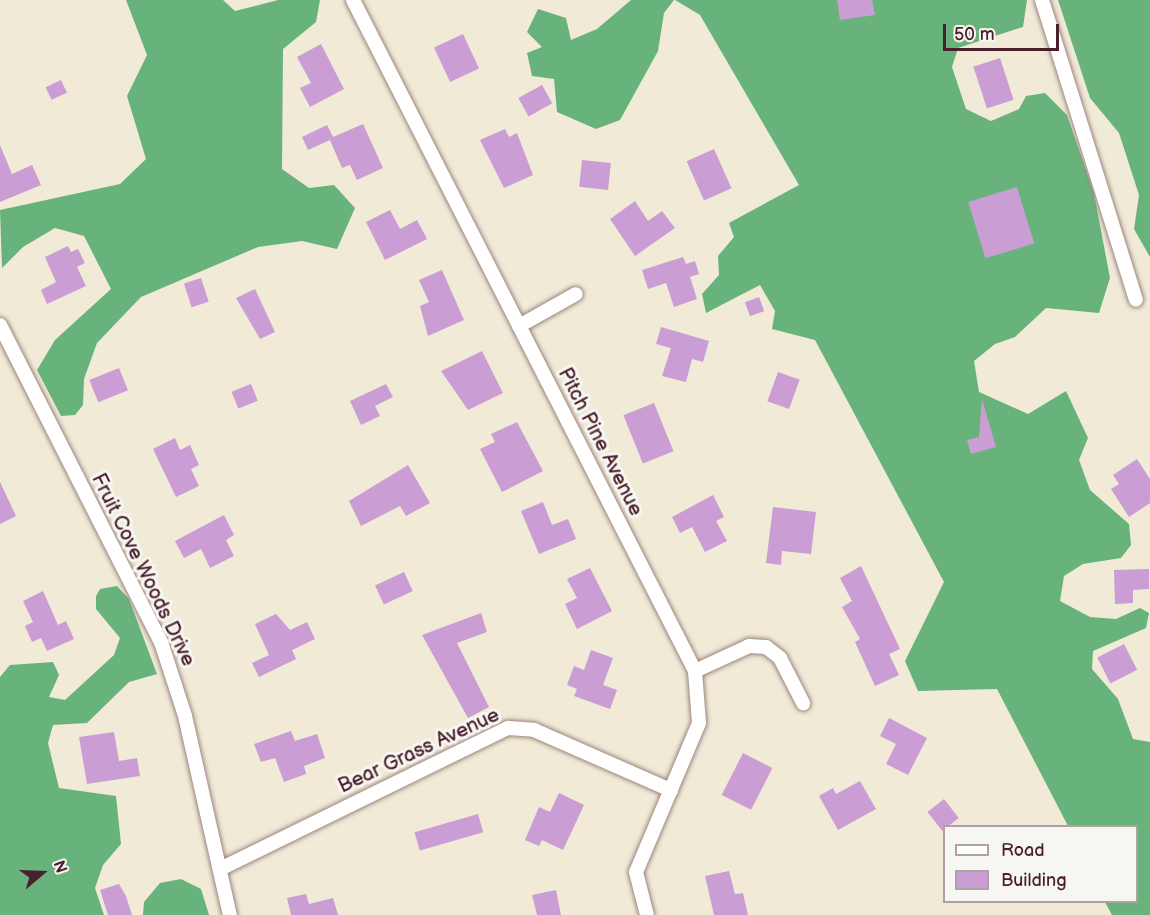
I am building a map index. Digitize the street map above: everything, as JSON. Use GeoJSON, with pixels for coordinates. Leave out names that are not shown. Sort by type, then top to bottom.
{"type":"FeatureCollection","features":[{"type":"Feature","properties":{"kind":"street","name":"Pitch Pine Avenue"},"geometry":{"type":"LineString","coordinates":[[353,0],[696,671],[699,723],[636,872],[647,915]]}},
{"type":"Feature","properties":{"kind":"street"},"geometry":{"type":"LineString","coordinates":[[1042,0],[1137,300]]}},
{"type":"Feature","properties":{"kind":"street"},"geometry":{"type":"LineString","coordinates":[[519,326],[576,294]]}},
{"type":"Feature","properties":{"kind":"street","name":"Fruit Cove Woods Drive"},"geometry":{"type":"LineString","coordinates":[[0,325],[161,642],[185,716],[230,915]]}},
{"type":"Feature","properties":{"kind":"street"},"geometry":{"type":"LineString","coordinates":[[696,671],[749,646],[766,647],[780,658],[803,703]]}},
{"type":"Feature","properties":{"kind":"street","name":"Bear Grass Avenue"},"geometry":{"type":"LineString","coordinates":[[220,869],[508,728],[534,730],[671,790]]}},
{"type":"Feature","properties":{"kind":"green space"},"geometry":{"type":"Polygon","coordinates":[[[126,0],[223,0],[235,11],[278,0],[320,0],[316,22],[283,49],[282,169],[309,188],[334,185],[355,208],[337,249],[302,241],[258,247],[141,297],[97,343],[84,379],[83,405],[75,415],[61,416],[37,370],[55,340],[111,289],[84,236],[55,228],[23,247],[2,268],[0,210],[120,184],[146,159],[127,96],[147,55],[126,0]]]}},
{"type":"Feature","properties":{"kind":"green space"},"geometry":{"type":"Polygon","coordinates":[[[631,0],[674,0],[664,13],[658,51],[620,120],[596,129],[557,112],[554,79],[532,76],[527,53],[542,47],[527,32],[538,9],[566,18],[571,40],[597,29],[631,0]]]}},
{"type":"Feature","properties":{"kind":"green space"},"geometry":{"type":"Polygon","coordinates":[[[675,0],[1027,0],[1023,27],[958,48],[952,67],[966,109],[991,121],[1019,109],[1026,96],[1045,93],[1067,115],[1094,193],[1110,278],[1099,313],[1046,308],[1015,337],[995,344],[974,361],[979,392],[1028,414],[1066,391],[1088,438],[1079,460],[1090,490],[1129,524],[1131,545],[1121,558],[1083,564],[1064,576],[1060,601],[1090,617],[1116,619],[1140,608],[1149,613],[1146,628],[1093,651],[1092,669],[1118,699],[1133,739],[1150,742],[1150,915],[1112,915],[1106,903],[1138,903],[1138,825],[1067,825],[997,689],[918,691],[905,661],[944,582],[815,340],[772,329],[775,311],[760,285],[706,313],[702,294],[719,275],[718,256],[734,237],[729,223],[799,185],[700,15],[675,0]]]}},
{"type":"Feature","properties":{"kind":"green space"},"geometry":{"type":"Polygon","coordinates":[[[1058,0],[1150,0],[1150,257],[1134,229],[1139,195],[1119,133],[1090,98],[1058,0]]]}},
{"type":"Feature","properties":{"kind":"green space"},"geometry":{"type":"Polygon","coordinates":[[[117,586],[129,599],[157,674],[129,682],[87,723],[53,725],[48,743],[59,788],[116,796],[121,844],[103,865],[95,888],[104,915],[0,915],[0,677],[10,665],[53,662],[59,675],[49,697],[65,700],[114,655],[120,638],[96,609],[96,596],[100,589],[117,586]]]}},
{"type":"Feature","properties":{"kind":"green space"},"geometry":{"type":"Polygon","coordinates":[[[181,879],[201,889],[209,915],[143,915],[144,902],[160,883],[181,879]]]}},
{"type":"Feature","properties":{"kind":"building"},"geometry":{"type":"Polygon","coordinates":[[[837,0],[872,0],[875,15],[840,20],[837,0]]]}},
{"type":"Feature","properties":{"kind":"building"},"geometry":{"type":"Polygon","coordinates":[[[463,34],[479,68],[450,82],[434,48],[463,34]]]}},
{"type":"Feature","properties":{"kind":"building"},"geometry":{"type":"Polygon","coordinates":[[[321,44],[344,89],[310,107],[300,88],[311,83],[297,57],[321,44]]]}},
{"type":"Feature","properties":{"kind":"building"},"geometry":{"type":"Polygon","coordinates":[[[1000,58],[1014,100],[987,108],[973,67],[1000,58]]]}},
{"type":"Feature","properties":{"kind":"building"},"geometry":{"type":"Polygon","coordinates":[[[61,80],[67,93],[52,100],[46,87],[61,80]]]}},
{"type":"Feature","properties":{"kind":"building"},"geometry":{"type":"Polygon","coordinates":[[[542,85],[552,103],[529,116],[518,98],[542,85]]]}},
{"type":"Feature","properties":{"kind":"building"},"geometry":{"type":"Polygon","coordinates":[[[363,124],[383,168],[357,180],[350,165],[342,168],[330,140],[308,150],[302,137],[327,125],[333,137],[363,124]]]}},
{"type":"Feature","properties":{"kind":"building"},"geometry":{"type":"Polygon","coordinates":[[[505,129],[509,137],[517,133],[533,175],[504,188],[480,140],[505,129]]]}},
{"type":"Feature","properties":{"kind":"building"},"geometry":{"type":"Polygon","coordinates":[[[0,145],[12,174],[32,165],[41,185],[0,202],[0,145]]]}},
{"type":"Feature","properties":{"kind":"building"},"geometry":{"type":"Polygon","coordinates":[[[714,149],[731,188],[704,200],[687,161],[714,149]]]}},
{"type":"Feature","properties":{"kind":"building"},"geometry":{"type":"Polygon","coordinates":[[[582,160],[611,163],[608,190],[579,187],[582,160]]]}},
{"type":"Feature","properties":{"kind":"building"},"geometry":{"type":"Polygon","coordinates":[[[1017,187],[1034,243],[985,258],[968,202],[1017,187]]]}},
{"type":"Feature","properties":{"kind":"building"},"geometry":{"type":"Polygon","coordinates":[[[635,201],[648,221],[662,211],[675,228],[635,256],[610,219],[635,201]]]}},
{"type":"Feature","properties":{"kind":"building"},"geometry":{"type":"Polygon","coordinates":[[[390,210],[400,229],[417,220],[427,239],[385,260],[366,222],[390,210]]]}},
{"type":"Feature","properties":{"kind":"building"},"geometry":{"type":"Polygon","coordinates":[[[68,246],[71,252],[78,249],[85,263],[77,267],[86,286],[47,304],[41,290],[56,282],[45,257],[68,246]]]}},
{"type":"Feature","properties":{"kind":"building"},"geometry":{"type":"Polygon","coordinates":[[[683,257],[686,264],[695,261],[699,274],[690,277],[697,299],[674,307],[666,283],[648,289],[642,270],[683,257]]]}},
{"type":"Feature","properties":{"kind":"building"},"geometry":{"type":"Polygon","coordinates":[[[442,270],[464,320],[428,336],[420,306],[429,302],[419,280],[442,270]]]}},
{"type":"Feature","properties":{"kind":"building"},"geometry":{"type":"Polygon","coordinates":[[[201,278],[209,302],[192,307],[184,284],[201,278]]]}},
{"type":"Feature","properties":{"kind":"building"},"geometry":{"type":"Polygon","coordinates":[[[255,289],[275,332],[260,339],[236,298],[255,289]]]}},
{"type":"Feature","properties":{"kind":"building"},"geometry":{"type":"Polygon","coordinates":[[[759,297],[764,311],[750,316],[745,302],[759,297]]]}},
{"type":"Feature","properties":{"kind":"building"},"geometry":{"type":"Polygon","coordinates":[[[661,327],[709,341],[703,362],[692,359],[686,382],[662,376],[671,348],[656,344],[661,327]]]}},
{"type":"Feature","properties":{"kind":"building"},"geometry":{"type":"Polygon","coordinates":[[[482,351],[503,393],[468,410],[441,371],[482,351]]]}},
{"type":"Feature","properties":{"kind":"building"},"geometry":{"type":"Polygon","coordinates":[[[119,368],[128,390],[98,402],[89,380],[119,368]]]}},
{"type":"Feature","properties":{"kind":"building"},"geometry":{"type":"Polygon","coordinates":[[[778,372],[800,380],[789,409],[767,401],[778,372]]]}},
{"type":"Feature","properties":{"kind":"building"},"geometry":{"type":"Polygon","coordinates":[[[251,384],[258,401],[238,409],[232,392],[251,384]]]}},
{"type":"Feature","properties":{"kind":"building"},"geometry":{"type":"Polygon","coordinates":[[[386,384],[393,397],[375,406],[380,416],[361,425],[350,401],[386,384]]]}},
{"type":"Feature","properties":{"kind":"building"},"geometry":{"type":"Polygon","coordinates":[[[982,399],[996,447],[971,454],[967,440],[979,437],[982,399]]]}},
{"type":"Feature","properties":{"kind":"building"},"geometry":{"type":"Polygon","coordinates":[[[654,403],[673,451],[643,464],[623,415],[654,403]]]}},
{"type":"Feature","properties":{"kind":"building"},"geometry":{"type":"Polygon","coordinates":[[[517,422],[543,471],[502,492],[480,449],[495,442],[491,434],[517,422]]]}},
{"type":"Feature","properties":{"kind":"building"},"geometry":{"type":"Polygon","coordinates":[[[175,438],[180,450],[190,445],[199,465],[191,469],[199,486],[176,497],[153,449],[175,438]]]}},
{"type":"Feature","properties":{"kind":"building"},"geometry":{"type":"Polygon","coordinates":[[[1137,459],[1150,479],[1150,503],[1129,517],[1111,489],[1119,484],[1113,475],[1137,459]]]}},
{"type":"Feature","properties":{"kind":"building"},"geometry":{"type":"Polygon","coordinates":[[[408,465],[430,503],[406,516],[400,506],[361,526],[349,501],[408,465]]]}},
{"type":"Feature","properties":{"kind":"building"},"geometry":{"type":"Polygon","coordinates":[[[0,482],[16,516],[0,524],[0,482]]]}},
{"type":"Feature","properties":{"kind":"building"},"geometry":{"type":"Polygon","coordinates":[[[713,495],[724,517],[716,521],[727,541],[705,552],[692,527],[680,533],[672,517],[713,495]]]}},
{"type":"Feature","properties":{"kind":"building"},"geometry":{"type":"Polygon","coordinates":[[[543,502],[552,525],[568,519],[576,539],[539,554],[521,511],[543,502]]]}},
{"type":"Feature","properties":{"kind":"building"},"geometry":{"type":"Polygon","coordinates":[[[773,507],[816,512],[811,554],[782,551],[781,565],[766,563],[773,507]]]}},
{"type":"Feature","properties":{"kind":"building"},"geometry":{"type":"Polygon","coordinates":[[[224,515],[234,535],[226,540],[234,556],[210,568],[201,549],[184,558],[175,541],[224,515]]]}},
{"type":"Feature","properties":{"kind":"building"},"geometry":{"type":"Polygon","coordinates":[[[861,566],[900,649],[889,654],[899,675],[875,686],[855,642],[860,639],[842,607],[852,601],[840,578],[861,566]]]}},
{"type":"Feature","properties":{"kind":"building"},"geometry":{"type":"Polygon","coordinates":[[[590,568],[612,611],[577,629],[565,604],[577,598],[567,579],[590,568]]]}},
{"type":"Feature","properties":{"kind":"building"},"geometry":{"type":"Polygon","coordinates":[[[1149,569],[1149,589],[1133,590],[1133,603],[1115,604],[1114,570],[1149,569]]]}},
{"type":"Feature","properties":{"kind":"building"},"geometry":{"type":"Polygon","coordinates":[[[404,572],[413,591],[384,605],[375,586],[404,572]]]}},
{"type":"Feature","properties":{"kind":"building"},"geometry":{"type":"Polygon","coordinates":[[[43,591],[58,625],[66,621],[74,639],[47,651],[41,638],[32,642],[25,626],[33,622],[23,601],[43,591]]]}},
{"type":"Feature","properties":{"kind":"building"},"geometry":{"type":"Polygon","coordinates":[[[481,613],[487,632],[457,643],[489,707],[468,718],[422,635],[481,613]]]}},
{"type":"Feature","properties":{"kind":"building"},"geometry":{"type":"Polygon","coordinates":[[[276,614],[290,630],[307,622],[315,639],[292,650],[296,659],[259,677],[252,663],[269,655],[255,624],[276,614]]]}},
{"type":"Feature","properties":{"kind":"building"},"geometry":{"type":"Polygon","coordinates":[[[1124,644],[1137,670],[1110,683],[1097,658],[1124,644]]]}},
{"type":"Feature","properties":{"kind":"building"},"geometry":{"type":"Polygon","coordinates":[[[591,650],[613,658],[603,685],[617,690],[610,709],[574,696],[577,689],[567,685],[574,666],[584,670],[591,650]]]}},
{"type":"Feature","properties":{"kind":"building"},"geometry":{"type":"Polygon","coordinates":[[[889,718],[927,738],[908,775],[886,764],[896,744],[880,736],[889,718]]]}},
{"type":"Feature","properties":{"kind":"building"},"geometry":{"type":"Polygon","coordinates":[[[291,731],[295,741],[317,734],[325,758],[304,766],[306,774],[284,782],[275,758],[261,762],[254,744],[291,731]]]}},
{"type":"Feature","properties":{"kind":"building"},"geometry":{"type":"Polygon","coordinates":[[[114,732],[119,761],[137,758],[140,776],[87,784],[79,737],[114,732]]]}},
{"type":"Feature","properties":{"kind":"building"},"geometry":{"type":"Polygon","coordinates":[[[743,753],[772,768],[751,810],[722,795],[743,753]]]}},
{"type":"Feature","properties":{"kind":"building"},"geometry":{"type":"Polygon","coordinates":[[[860,781],[876,809],[838,830],[819,796],[833,788],[836,794],[860,781]]]}},
{"type":"Feature","properties":{"kind":"building"},"geometry":{"type":"Polygon","coordinates":[[[559,793],[584,805],[563,850],[542,840],[539,846],[525,840],[539,807],[550,812],[559,793]]]}},
{"type":"Feature","properties":{"kind":"building"},"geometry":{"type":"Polygon","coordinates":[[[944,799],[959,818],[950,825],[943,825],[942,831],[927,812],[944,799]]]}},
{"type":"Feature","properties":{"kind":"building"},"geometry":{"type":"Polygon","coordinates":[[[478,814],[483,832],[420,850],[415,832],[478,814]]]}},
{"type":"Feature","properties":{"kind":"building"},"geometry":{"type":"Polygon","coordinates":[[[729,871],[735,894],[743,893],[748,915],[714,915],[705,876],[729,871]]]}},
{"type":"Feature","properties":{"kind":"building"},"geometry":{"type":"Polygon","coordinates":[[[119,884],[126,896],[132,915],[108,915],[100,890],[119,884]]]}},
{"type":"Feature","properties":{"kind":"building"},"geometry":{"type":"Polygon","coordinates":[[[556,890],[561,915],[537,915],[532,895],[556,890]]]}},
{"type":"Feature","properties":{"kind":"building"},"geometry":{"type":"Polygon","coordinates":[[[306,894],[309,904],[333,898],[338,915],[291,915],[287,898],[306,894]]]}}]}
